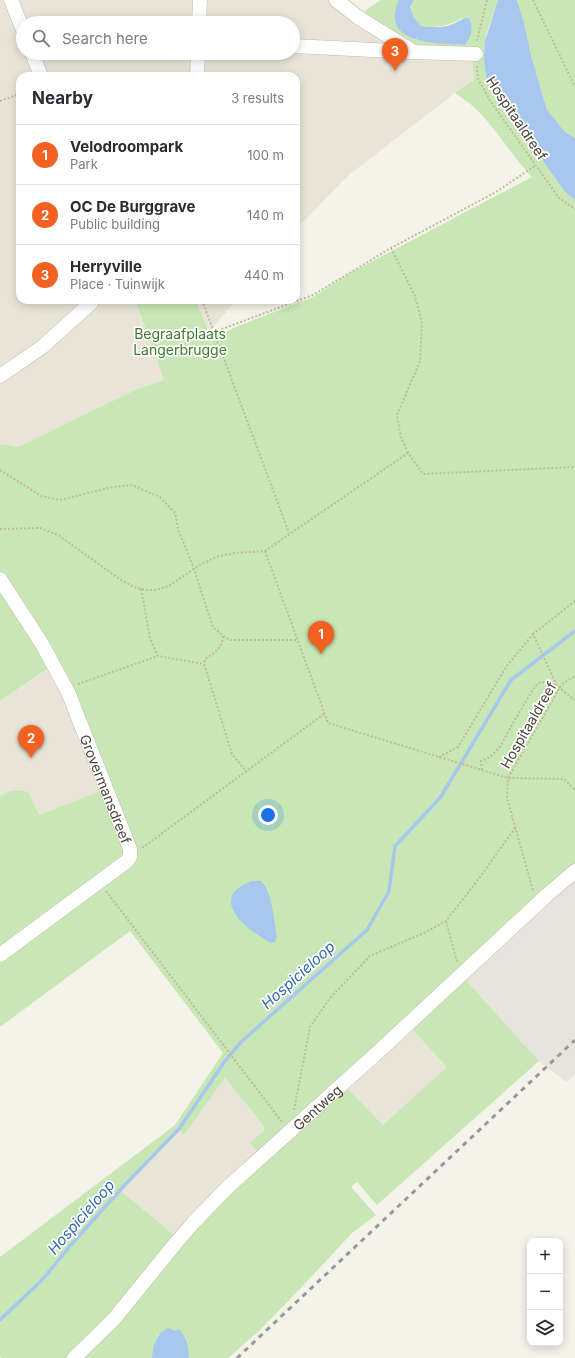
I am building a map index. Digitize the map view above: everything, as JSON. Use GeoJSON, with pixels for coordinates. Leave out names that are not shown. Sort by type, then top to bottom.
{"type":"FeatureCollection","features":[{"type":"Feature","properties":{"kind":"street"},"geometry":{"type":"LineString","coordinates":[[11,0],[17,16]]}},
{"type":"Feature","properties":{"kind":"street"},"geometry":{"type":"LineString","coordinates":[[199,16],[200,0]]}},
{"type":"Feature","properties":{"kind":"street"},"geometry":{"type":"LineString","coordinates":[[336,0],[359,18],[414,52]]}},
{"type":"Feature","properties":{"kind":"street"},"geometry":{"type":"LineString","coordinates":[[300,46],[476,54]]}},
{"type":"Feature","properties":{"kind":"street"},"geometry":{"type":"LineString","coordinates":[[35,60],[40,72]]}},
{"type":"Feature","properties":{"kind":"street"},"geometry":{"type":"LineString","coordinates":[[197,72],[198,60]]}},
{"type":"Feature","properties":{"kind":"street"},"geometry":{"type":"LineString","coordinates":[[0,376],[42,347],[90,304]]}},
{"type":"Feature","properties":{"kind":"street","name":"Grovermansdreef"},"geometry":{"type":"LineString","coordinates":[[0,580],[42,644],[66,688],[130,849],[130,857],[127,861],[0,955]]}},
{"type":"Feature","properties":{"kind":"street","name":"Gentweg"},"geometry":{"type":"LineString","coordinates":[[74,1358],[114,1320],[174,1244],[228,1187],[461,976],[539,904],[546,895],[575,871]]}},
{"type":"Feature","properties":{"kind":"path","name":"Hospitaaldreef"},"geometry":{"type":"LineString","coordinates":[[487,0],[477,40],[476,54],[478,78],[491,102],[559,198],[575,209]]}},
{"type":"Feature","properties":{"kind":"path"},"geometry":{"type":"LineString","coordinates":[[533,0],[575,86]]}},
{"type":"Feature","properties":{"kind":"path"},"geometry":{"type":"LineString","coordinates":[[0,101],[16,95]]}},
{"type":"Feature","properties":{"kind":"path"},"geometry":{"type":"LineString","coordinates":[[300,300],[313,295],[391,248],[496,192],[536,165]]}},
{"type":"Feature","properties":{"kind":"path"},"geometry":{"type":"LineString","coordinates":[[391,248],[415,296],[422,322],[420,361],[397,415],[401,437],[408,453],[423,474],[575,467]]}},
{"type":"Feature","properties":{"kind":"path"},"geometry":{"type":"LineString","coordinates":[[204,304],[289,533]]}},
{"type":"Feature","properties":{"kind":"path"},"geometry":{"type":"LineString","coordinates":[[214,332],[289,304]]}},
{"type":"Feature","properties":{"kind":"path"},"geometry":{"type":"LineString","coordinates":[[0,529],[40,528],[58,535],[121,580],[134,587],[156,590],[169,586],[194,569],[216,557],[234,553],[265,551],[289,533],[408,453]]}},
{"type":"Feature","properties":{"kind":"path"},"geometry":{"type":"LineString","coordinates":[[0,470],[41,496],[60,500],[113,487],[132,485],[160,497],[175,513],[178,529],[194,569],[214,627],[223,636],[230,640],[297,640]]}},
{"type":"Feature","properties":{"kind":"path"},"geometry":{"type":"LineString","coordinates":[[265,551],[328,722],[508,778],[564,779],[575,790]]}},
{"type":"Feature","properties":{"kind":"path"},"geometry":{"type":"LineString","coordinates":[[140,588],[150,638],[158,656]]}},
{"type":"Feature","properties":{"kind":"path"},"geometry":{"type":"LineString","coordinates":[[439,757],[458,747],[506,667],[533,634],[575,601]]}},
{"type":"Feature","properties":{"kind":"path"},"geometry":{"type":"LineString","coordinates":[[533,634],[557,686]]}},
{"type":"Feature","properties":{"kind":"path"},"geometry":{"type":"LineString","coordinates":[[223,636],[222,644],[215,652],[205,659],[204,664],[232,754],[246,772]]}},
{"type":"Feature","properties":{"kind":"path"},"geometry":{"type":"LineString","coordinates":[[66,688],[158,656],[204,664]]}},
{"type":"Feature","properties":{"kind":"path","name":"Hospitaaldreef"},"geometry":{"type":"LineString","coordinates":[[539,904],[536,900],[507,798],[508,778],[560,687],[562,684],[575,676]]}},
{"type":"Feature","properties":{"kind":"path"},"geometry":{"type":"LineString","coordinates":[[482,770],[480,761],[490,757],[500,747],[513,722],[538,683],[548,682],[560,687],[575,700]]}},
{"type":"Feature","properties":{"kind":"path"},"geometry":{"type":"LineString","coordinates":[[130,857],[324,714]]}},
{"type":"Feature","properties":{"kind":"path"},"geometry":{"type":"LineString","coordinates":[[294,1110],[310,1027],[330,998],[370,956],[424,933],[446,921],[478,880],[515,828]]}},
{"type":"Feature","properties":{"kind":"path"},"geometry":{"type":"LineString","coordinates":[[99,882],[290,1132]]}},
{"type":"Feature","properties":{"kind":"path"},"geometry":{"type":"LineString","coordinates":[[446,921],[461,976]]}},
{"type":"Feature","properties":{"kind":"shaded area"},"geometry":{"type":"Polygon","coordinates":[[[0,0],[350,0],[378,23],[472,57],[474,80],[349,175],[300,225],[300,72],[16,72],[16,304],[136,304],[164,380],[135,390],[18,447],[0,444],[0,0]]]}},
{"type":"Feature","properties":{"kind":"shaded area"},"geometry":{"type":"Polygon","coordinates":[[[198,304],[233,304],[211,330],[207,329],[198,304]]]}},
{"type":"Feature","properties":{"kind":"shaded area"},"geometry":{"type":"Polygon","coordinates":[[[50,668],[63,690],[102,790],[39,815],[29,793],[0,796],[0,701],[50,668]]]}},
{"type":"Feature","properties":{"kind":"shaded area"},"geometry":{"type":"Polygon","coordinates":[[[575,875],[575,1074],[566,1082],[539,1061],[464,978],[575,875]]]}},
{"type":"Feature","properties":{"kind":"shaded area"},"geometry":{"type":"Polygon","coordinates":[[[410,1027],[448,1067],[383,1125],[346,1087],[410,1027]]]}},
{"type":"Feature","properties":{"kind":"shaded area"},"geometry":{"type":"Polygon","coordinates":[[[225,1078],[263,1125],[264,1131],[259,1153],[175,1236],[120,1190],[179,1129],[184,1135],[225,1078]]]}},
{"type":"Feature","properties":{"kind":"green space","name":"Begraafplaats Langerbrugge"},"geometry":{"type":"Polygon","coordinates":[[[381,0],[399,0],[395,14],[415,40],[465,45],[462,18],[443,26],[421,26],[414,18],[410,7],[414,0],[498,0],[486,35],[498,98],[565,192],[575,200],[575,864],[259,1153],[250,1143],[264,1131],[263,1125],[225,1078],[184,1135],[178,1130],[120,1190],[175,1236],[109,1316],[66,1358],[2,1358],[0,1356],[0,1257],[175,1125],[223,1053],[130,931],[0,1027],[0,796],[7,792],[14,791],[29,793],[39,815],[102,790],[63,690],[49,668],[0,701],[0,444],[18,447],[135,390],[164,380],[136,304],[198,304],[211,339],[238,326],[295,304],[300,304],[300,302],[313,297],[350,273],[532,177],[483,116],[473,106],[455,93],[474,80],[472,57],[413,46],[378,23],[364,11],[381,0]]]}},
{"type":"Feature","properties":{"kind":"green space"},"geometry":{"type":"Polygon","coordinates":[[[516,0],[575,0],[575,138],[565,132],[547,110],[531,55],[524,23],[516,0]]]}},
{"type":"Feature","properties":{"kind":"green space"},"geometry":{"type":"Polygon","coordinates":[[[464,978],[539,1061],[377,1205],[357,1182],[351,1187],[376,1215],[352,1233],[258,1332],[228,1358],[189,1358],[175,1331],[158,1335],[152,1358],[79,1358],[200,1222],[264,1163],[316,1118],[346,1087],[383,1125],[447,1067],[410,1027],[464,978]]]}},
{"type":"Feature","properties":{"kind":"water"},"geometry":{"type":"Polygon","coordinates":[[[399,0],[414,0],[410,7],[414,18],[421,26],[444,27],[469,18],[472,28],[467,42],[465,45],[427,42],[414,39],[404,33],[397,26],[395,15],[399,0]]]}},
{"type":"Feature","properties":{"kind":"water"},"geometry":{"type":"Polygon","coordinates":[[[498,0],[517,1],[547,110],[565,132],[575,138],[575,200],[565,192],[498,98],[486,76],[484,57],[485,41],[498,0]]]}},
{"type":"Feature","properties":{"kind":"water"},"geometry":{"type":"Polygon","coordinates":[[[252,881],[261,881],[265,886],[271,900],[277,937],[275,942],[271,943],[262,938],[242,923],[235,914],[231,905],[232,896],[238,888],[252,881]]]}},
{"type":"Feature","properties":{"kind":"water"},"geometry":{"type":"Polygon","coordinates":[[[168,1328],[175,1331],[179,1329],[184,1335],[187,1342],[189,1358],[152,1358],[156,1340],[164,1330],[168,1328]]]}},
{"type":"Feature","properties":{"kind":"waterway","name":"Hospicieloop"},"geometry":{"type":"LineString","coordinates":[[0,1320],[42,1280],[120,1190],[179,1129],[225,1061],[241,1042],[367,930],[389,891],[395,846],[440,798],[511,680],[575,631]]}},
{"type":"Feature","properties":{"kind":"railway"},"geometry":{"type":"LineString","coordinates":[[237,1358],[575,1040]]}},
{"type":"Feature","properties":{"kind":"place","name":"Herryville"},"geometry":{"type":"Point","coordinates":[395,71]}},
{"type":"Feature","properties":{"kind":"place","name":"Velodroompark"},"geometry":{"type":"Point","coordinates":[321,654]}},
{"type":"Feature","properties":{"kind":"place","name":"OC De Burggrave"},"geometry":{"type":"Point","coordinates":[31,758]}}]}
